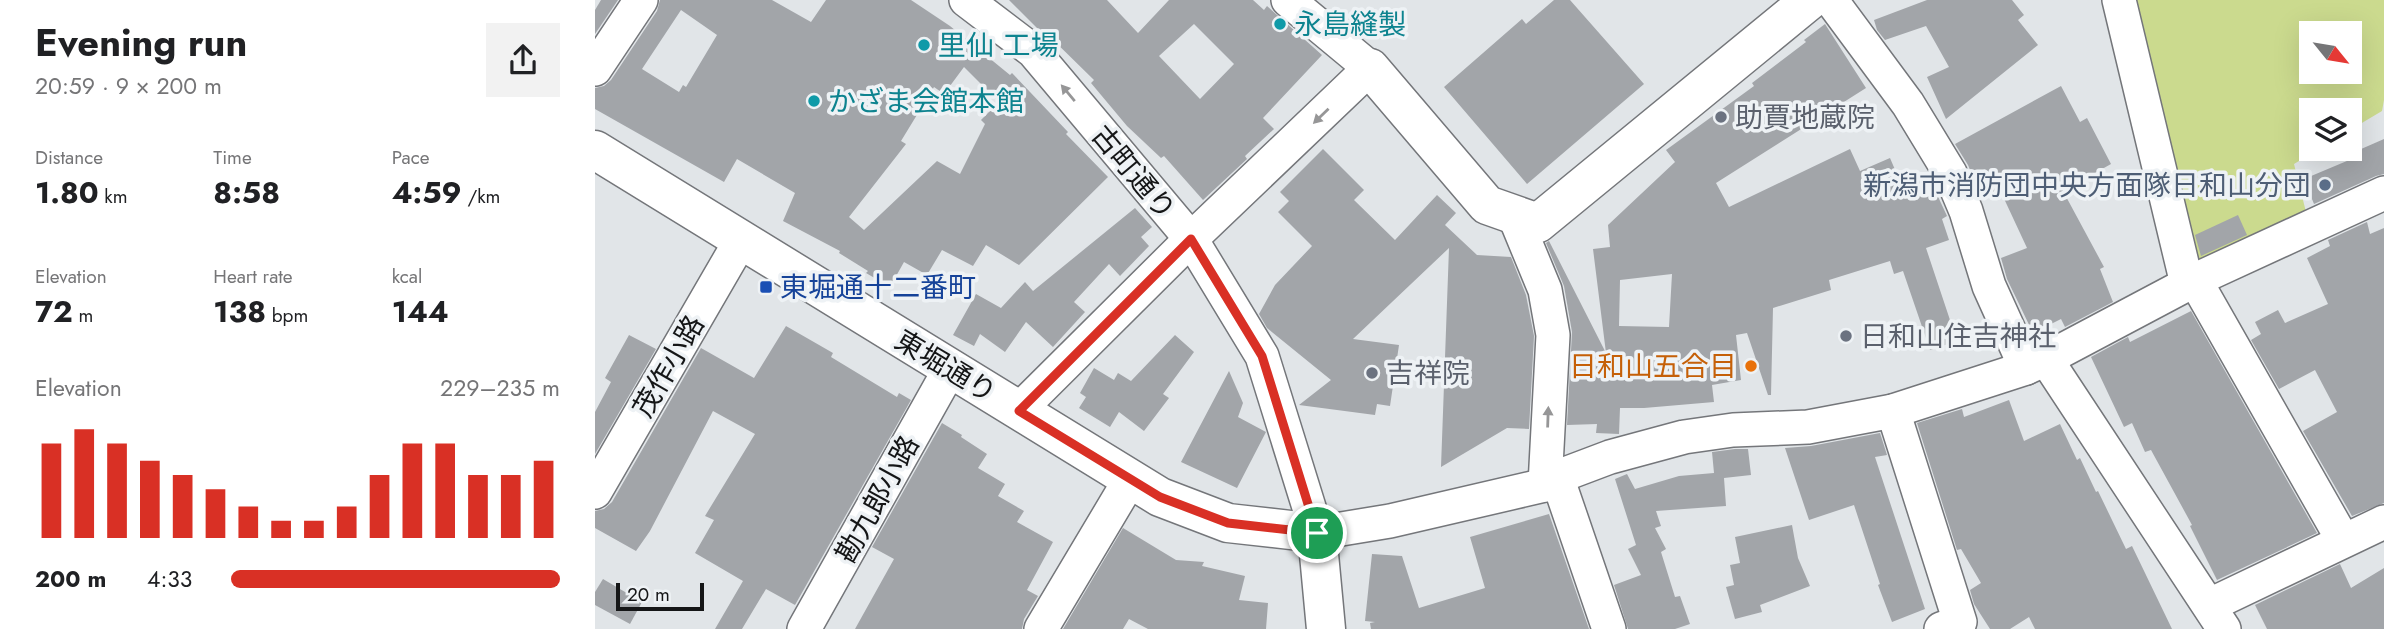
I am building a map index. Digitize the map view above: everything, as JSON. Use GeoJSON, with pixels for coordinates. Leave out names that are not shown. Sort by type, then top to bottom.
{"type":"FeatureCollection","features":[{"type":"Feature","properties":{"kind":"street"},"geometry":{"type":"LineString","coordinates":[[595,69],[642,0]]}},
{"type":"Feature","properties":{"kind":"street","name":"古町通り"},"geometry":{"type":"LineString","coordinates":[[966,0],[1033,51],[1191,239],[1262,356],[1317,533]]}},
{"type":"Feature","properties":{"kind":"street"},"geometry":{"type":"LineString","coordinates":[[1288,0],[1370,68],[1487,205],[1538,223],[1810,0]]}},
{"type":"Feature","properties":{"kind":"street"},"geometry":{"type":"LineString","coordinates":[[1831,0],[1908,104],[1949,173],[1966,212],[1989,286],[2036,364],[2217,617],[2343,540],[2384,522]]}},
{"type":"Feature","properties":{"kind":"street"},"geometry":{"type":"LineString","coordinates":[[2119,0],[2191,282],[2343,540]]}},
{"type":"Feature","properties":{"kind":"street"},"geometry":{"type":"LineString","coordinates":[[1019,411],[1191,239],[1370,68]]}},
{"type":"Feature","properties":{"kind":"street","name":"東堀通り"},"geometry":{"type":"LineString","coordinates":[[595,150],[1160,497],[1228,523],[1317,533]]}},
{"type":"Feature","properties":{"kind":"street"},"geometry":{"type":"LineString","coordinates":[[1326,629],[1317,533],[1390,521],[1551,481],[1610,457],[1684,437],[1733,430],[1808,427],[1893,411],[2036,364],[2191,282],[2384,193]]}},
{"type":"Feature","properties":{"kind":"street"},"geometry":{"type":"LineString","coordinates":[[1514,215],[1545,290],[1553,335],[1551,481],[1609,629]]}},
{"type":"Feature","properties":{"kind":"street","name":"茂作小路"},"geometry":{"type":"LineString","coordinates":[[595,492],[741,240]]}},
{"type":"Feature","properties":{"kind":"street","name":"勘九郎小路"},"geometry":{"type":"LineString","coordinates":[[804,629],[950,369]]}},
{"type":"Feature","properties":{"kind":"street"},"geometry":{"type":"LineString","coordinates":[[1893,411],[1960,622],[1941,629]]}},
{"type":"Feature","properties":{"kind":"street"},"geometry":{"type":"LineString","coordinates":[[1041,629],[1131,478]]}},
{"type":"Feature","properties":{"kind":"green space"},"geometry":{"type":"Polygon","coordinates":[[[2129,0],[2384,0],[2382,111],[2362,123],[2362,98],[2299,98],[2299,161],[2294,164],[2307,216],[2193,277],[2129,0]]]}},
{"type":"Feature","properties":{"kind":"building"},"geometry":{"type":"Polygon","coordinates":[[[601,0],[618,0],[595,34],[595,10],[601,0]]]}},
{"type":"Feature","properties":{"kind":"building"},"geometry":{"type":"Polygon","coordinates":[[[660,0],[772,0],[811,22],[826,0],[911,0],[950,26],[1010,75],[1012,73],[1108,177],[1019,265],[986,245],[973,266],[942,250],[927,275],[904,262],[890,287],[866,273],[868,271],[839,253],[840,251],[783,221],[795,193],[737,159],[724,182],[595,109],[595,88],[604,86],[611,80],[657,11],[660,0]],[[681,10],[642,69],[679,92],[683,85],[686,87],[717,35],[681,10]],[[964,67],[944,94],[934,87],[901,141],[906,144],[849,217],[864,230],[937,161],[960,174],[985,124],[981,120],[999,102],[964,67]]]}},
{"type":"Feature","properties":{"kind":"building"},"geometry":{"type":"Polygon","coordinates":[[[1009,0],[1107,0],[1138,33],[1169,0],[1253,0],[1264,10],[1267,6],[1322,55],[1263,118],[1274,129],[1245,156],[1247,159],[1203,200],[1164,156],[1161,158],[1127,126],[1091,83],[1094,80],[1042,29],[1040,31],[1009,0]],[[1194,24],[1159,56],[1200,99],[1234,64],[1194,24]]]}},
{"type":"Feature","properties":{"kind":"building"},"geometry":{"type":"Polygon","coordinates":[[[1554,0],[1570,0],[1644,84],[1527,184],[1444,87],[1522,19],[1526,24],[1554,0]]]}},
{"type":"Feature","properties":{"kind":"building"},"geometry":{"type":"Polygon","coordinates":[[[1927,0],[2012,0],[2024,15],[2018,20],[2038,45],[1946,119],[1927,77],[1949,67],[1926,26],[1885,40],[1877,30],[1874,20],[1927,0]]]}},
{"type":"Feature","properties":{"kind":"building"},"geometry":{"type":"Polygon","coordinates":[[[1825,24],[1866,88],[1716,183],[1729,207],[1850,149],[1860,171],[1890,158],[1902,186],[1928,175],[1947,216],[1942,219],[1949,240],[1926,248],[1957,341],[1930,350],[1903,271],[1894,274],[1890,261],[1829,280],[1831,290],[1773,308],[1771,395],[1768,395],[1747,333],[1736,335],[1741,380],[1712,385],[1714,402],[1620,408],[1619,434],[1596,433],[1597,424],[1567,425],[1572,332],[1564,286],[1546,243],[1549,241],[1606,353],[1593,249],[1610,247],[1608,225],[1675,162],[1666,150],[1754,86],[1752,83],[1806,42],[1804,40],[1825,24]],[[1672,274],[1620,280],[1619,326],[1669,327],[1672,274]]]}},
{"type":"Feature","properties":{"kind":"building"},"geometry":{"type":"Polygon","coordinates":[[[2061,86],[2080,122],[2087,118],[2111,164],[2063,191],[2104,267],[2100,269],[2113,302],[2065,327],[2061,319],[2033,333],[2007,279],[2001,258],[2027,248],[2000,190],[1982,199],[1968,165],[1955,144],[2061,86]]]}},
{"type":"Feature","properties":{"kind":"building"},"geometry":{"type":"Polygon","coordinates":[[[2384,139],[2384,174],[2314,204],[2304,179],[2347,161],[2362,161],[2362,149],[2384,139]]]}},
{"type":"Feature","properties":{"kind":"building"},"geometry":{"type":"Polygon","coordinates":[[[1323,149],[1364,190],[1354,200],[1395,240],[1437,195],[1456,213],[1445,225],[1477,255],[1511,257],[1526,295],[1534,336],[1529,429],[1507,428],[1441,467],[1449,248],[1353,339],[1399,345],[1390,406],[1377,404],[1375,415],[1299,405],[1331,380],[1267,328],[1259,314],[1275,285],[1312,246],[1278,212],[1289,201],[1280,192],[1323,149]]]}},
{"type":"Feature","properties":{"kind":"building"},"geometry":{"type":"Polygon","coordinates":[[[1135,208],[1152,227],[1141,237],[1149,246],[1120,276],[1109,264],[1074,302],[1085,312],[1053,347],[1026,322],[1005,352],[980,334],[974,346],[953,335],[976,294],[1001,308],[1025,282],[1033,291],[1135,208]]]}},
{"type":"Feature","properties":{"kind":"building"},"geometry":{"type":"Polygon","coordinates":[[[2238,215],[2247,235],[2201,256],[2195,235],[2238,215]]]}},
{"type":"Feature","properties":{"kind":"building"},"geometry":{"type":"Polygon","coordinates":[[[2367,222],[2370,234],[2384,228],[2384,503],[2352,516],[2303,431],[2337,412],[2315,370],[2279,389],[2251,340],[2261,334],[2255,322],[2278,310],[2285,323],[2328,304],[2307,258],[2330,246],[2328,240],[2367,222]]]}},
{"type":"Feature","properties":{"kind":"building"},"geometry":{"type":"Polygon","coordinates":[[[2191,311],[2317,533],[2217,580],[2190,526],[2192,525],[2151,450],[2145,452],[2132,423],[2124,427],[2091,357],[2128,337],[2130,342],[2191,311]]]}},
{"type":"Feature","properties":{"kind":"building"},"geometry":{"type":"Polygon","coordinates":[[[786,326],[833,353],[831,357],[897,397],[899,393],[911,400],[795,605],[766,589],[742,629],[715,629],[743,581],[695,553],[714,520],[705,516],[755,434],[713,411],[650,531],[636,551],[595,528],[595,511],[604,509],[612,502],[701,348],[754,378],[786,326]]]}},
{"type":"Feature","properties":{"kind":"building"},"geometry":{"type":"Polygon","coordinates":[[[629,335],[656,349],[595,454],[595,412],[611,382],[605,378],[629,335]]]}},
{"type":"Feature","properties":{"kind":"building"},"geometry":{"type":"Polygon","coordinates":[[[1175,335],[1194,352],[1163,394],[1169,398],[1144,431],[1119,412],[1110,427],[1079,408],[1086,397],[1080,393],[1094,368],[1114,380],[1118,373],[1131,381],[1175,335]]]}},
{"type":"Feature","properties":{"kind":"building"},"geometry":{"type":"Polygon","coordinates":[[[1229,371],[1243,403],[1238,417],[1266,432],[1237,488],[1181,462],[1229,371]]]}},
{"type":"Feature","properties":{"kind":"building"},"geometry":{"type":"Polygon","coordinates":[[[2009,400],[2024,441],[2060,424],[2077,460],[2080,458],[2096,492],[2098,491],[2126,549],[2132,546],[2172,629],[2035,629],[2029,617],[2010,629],[1990,629],[1974,604],[1970,590],[1981,583],[1961,549],[1957,550],[1917,423],[1962,409],[1964,417],[2009,400]]]}},
{"type":"Feature","properties":{"kind":"building"},"geometry":{"type":"Polygon","coordinates":[[[942,423],[987,454],[978,468],[1005,484],[998,496],[1024,511],[1017,522],[1053,542],[1027,590],[1038,596],[1024,619],[1022,629],[855,629],[894,559],[872,547],[942,423]]]}},
{"type":"Feature","properties":{"kind":"building"},"geometry":{"type":"Polygon","coordinates":[[[1880,433],[1887,455],[1875,457],[1925,609],[1892,622],[1854,505],[1809,520],[1785,448],[1880,433]]]}},
{"type":"Feature","properties":{"kind":"building"},"geometry":{"type":"Polygon","coordinates":[[[1748,449],[1751,475],[1724,478],[1726,506],[1656,511],[1661,526],[1655,528],[1666,549],[1661,552],[1675,597],[1680,596],[1690,624],[1675,629],[1628,629],[1614,585],[1641,575],[1628,549],[1636,545],[1615,479],[1627,474],[1635,489],[1679,476],[1714,473],[1712,452],[1748,449]]]}},
{"type":"Feature","properties":{"kind":"building"},"geometry":{"type":"Polygon","coordinates":[[[1549,514],[1589,629],[1371,629],[1370,623],[1375,622],[1365,621],[1372,554],[1402,556],[1419,608],[1485,588],[1470,537],[1549,514]]]}},
{"type":"Feature","properties":{"kind":"building"},"geometry":{"type":"Polygon","coordinates":[[[1792,525],[1798,558],[1810,586],[1760,605],[1762,612],[1735,619],[1726,587],[1734,585],[1730,565],[1740,563],[1735,537],[1792,525]]]}},
{"type":"Feature","properties":{"kind":"building"},"geometry":{"type":"Polygon","coordinates":[[[1123,528],[1176,560],[1204,562],[1202,566],[1245,576],[1239,600],[1268,603],[1266,629],[1148,629],[1129,619],[1123,629],[1063,629],[1123,528]]]}},
{"type":"Feature","properties":{"kind":"building"},"geometry":{"type":"Polygon","coordinates":[[[2340,564],[2351,588],[2384,568],[2384,629],[2267,629],[2255,605],[2340,564]]]}},
{"type":"Feature","properties":{"kind":"building"},"geometry":{"type":"Polygon","coordinates":[[[603,579],[642,602],[630,624],[595,605],[595,592],[603,579]]]}},
{"type":"Feature","properties":{"kind":"place","name":"永島縫製"},"geometry":{"type":"Point","coordinates":[1280,24]}},
{"type":"Feature","properties":{"kind":"place","name":"里仙 工場"},"geometry":{"type":"Point","coordinates":[924,45]}},
{"type":"Feature","properties":{"kind":"place","name":"かざま会館本館"},"geometry":{"type":"Point","coordinates":[814,101]}},
{"type":"Feature","properties":{"kind":"place","name":"助賈地蔵院"},"geometry":{"type":"Point","coordinates":[1721,117]}},
{"type":"Feature","properties":{"kind":"place","name":"新潟市消防団中央方面隊日和山分団"},"geometry":{"type":"Point","coordinates":[2325,185]}},
{"type":"Feature","properties":{"kind":"place","name":"東堀通十二番町"},"geometry":{"type":"Point","coordinates":[766,287]}},
{"type":"Feature","properties":{"kind":"place","name":"日和山住吉神社"},"geometry":{"type":"Point","coordinates":[1846,336]}},
{"type":"Feature","properties":{"kind":"place","name":"日和山五合目"},"geometry":{"type":"Point","coordinates":[1751,366]}},
{"type":"Feature","properties":{"kind":"place","name":"吉祥院"},"geometry":{"type":"Point","coordinates":[1372,373]}},
{"type":"Feature","properties":{"kind":"route"},"geometry":{"type":"LineString","coordinates":[[1191,239],[1262,356],[1317,533],[1228,523],[1160,497],[1019,411],[1191,239]]}}]}
